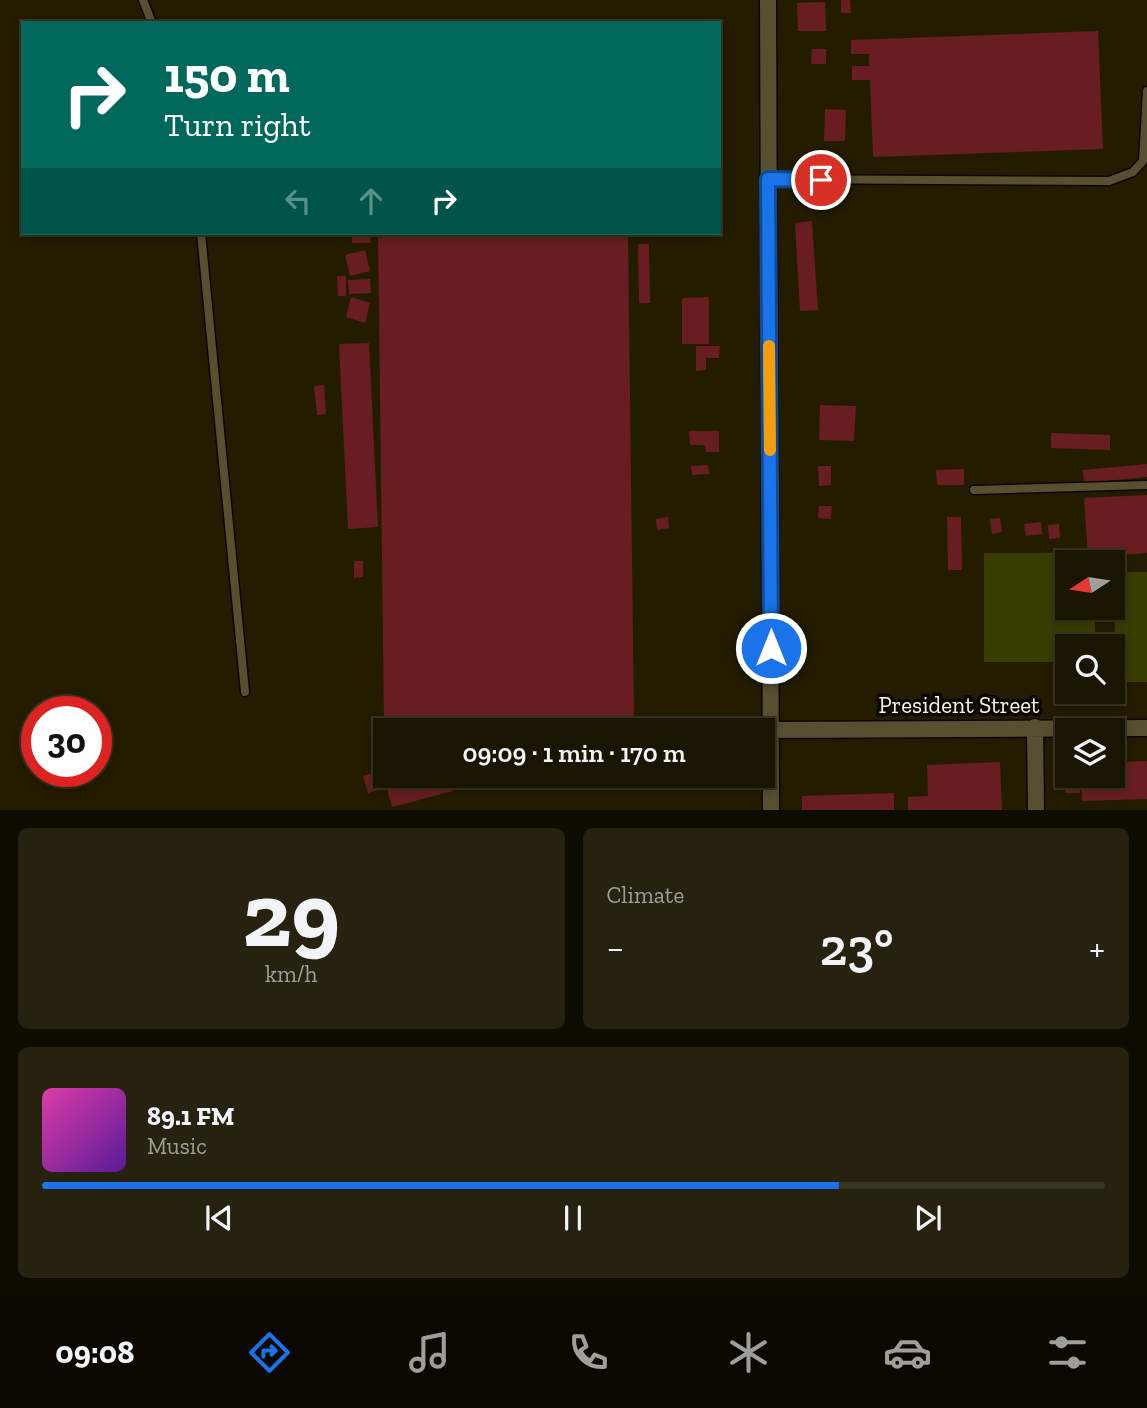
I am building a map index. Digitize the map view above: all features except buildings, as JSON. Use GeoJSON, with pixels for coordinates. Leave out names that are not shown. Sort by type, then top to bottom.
{"type":"FeatureCollection","features":[{"type":"Feature","properties":{"kind":"street"},"geometry":{"type":"LineString","coordinates":[[768,0],[771,718]]}},
{"type":"Feature","properties":{"kind":"street"},"geometry":{"type":"LineString","coordinates":[[1035,727],[1036,810]]}},
{"type":"Feature","properties":{"kind":"street","name":"President Street"},"geometry":{"type":"LineString","coordinates":[[775,730],[1147,728]]}},
{"type":"Feature","properties":{"kind":"street"},"geometry":{"type":"LineString","coordinates":[[771,788],[771,810]]}},
{"type":"Feature","properties":{"kind":"lane"},"geometry":{"type":"LineString","coordinates":[[143,0],[151,21]]}},
{"type":"Feature","properties":{"kind":"lane"},"geometry":{"type":"LineString","coordinates":[[768,179],[1109,181],[1133,172],[1143,161],[1147,91]]}},
{"type":"Feature","properties":{"kind":"lane"},"geometry":{"type":"LineString","coordinates":[[201,235],[245,692]]}},
{"type":"Feature","properties":{"kind":"lane"},"geometry":{"type":"LineString","coordinates":[[974,490],[1147,485]]}},
{"type":"Feature","properties":{"kind":"shaded area"},"geometry":{"type":"Polygon","coordinates":[[[984,553],[1055,553],[1055,620],[1095,620],[1095,634],[1055,634],[1055,662],[984,662],[984,553]]]}},
{"type":"Feature","properties":{"kind":"shaded area"},"geometry":{"type":"Polygon","coordinates":[[[1125,572],[1147,572],[1147,682],[1125,682],[1125,634],[1115,634],[1114,620],[1125,620],[1125,572]]]}},
{"type":"Feature","properties":{"kind":"slow traffic"},"geometry":{"type":"LineString","coordinates":[[769,346],[770,450]]}},
{"type":"Feature","properties":{"kind":"route"},"geometry":{"type":"LineString","coordinates":[[771,648],[768,179],[821,180]]}}]}
